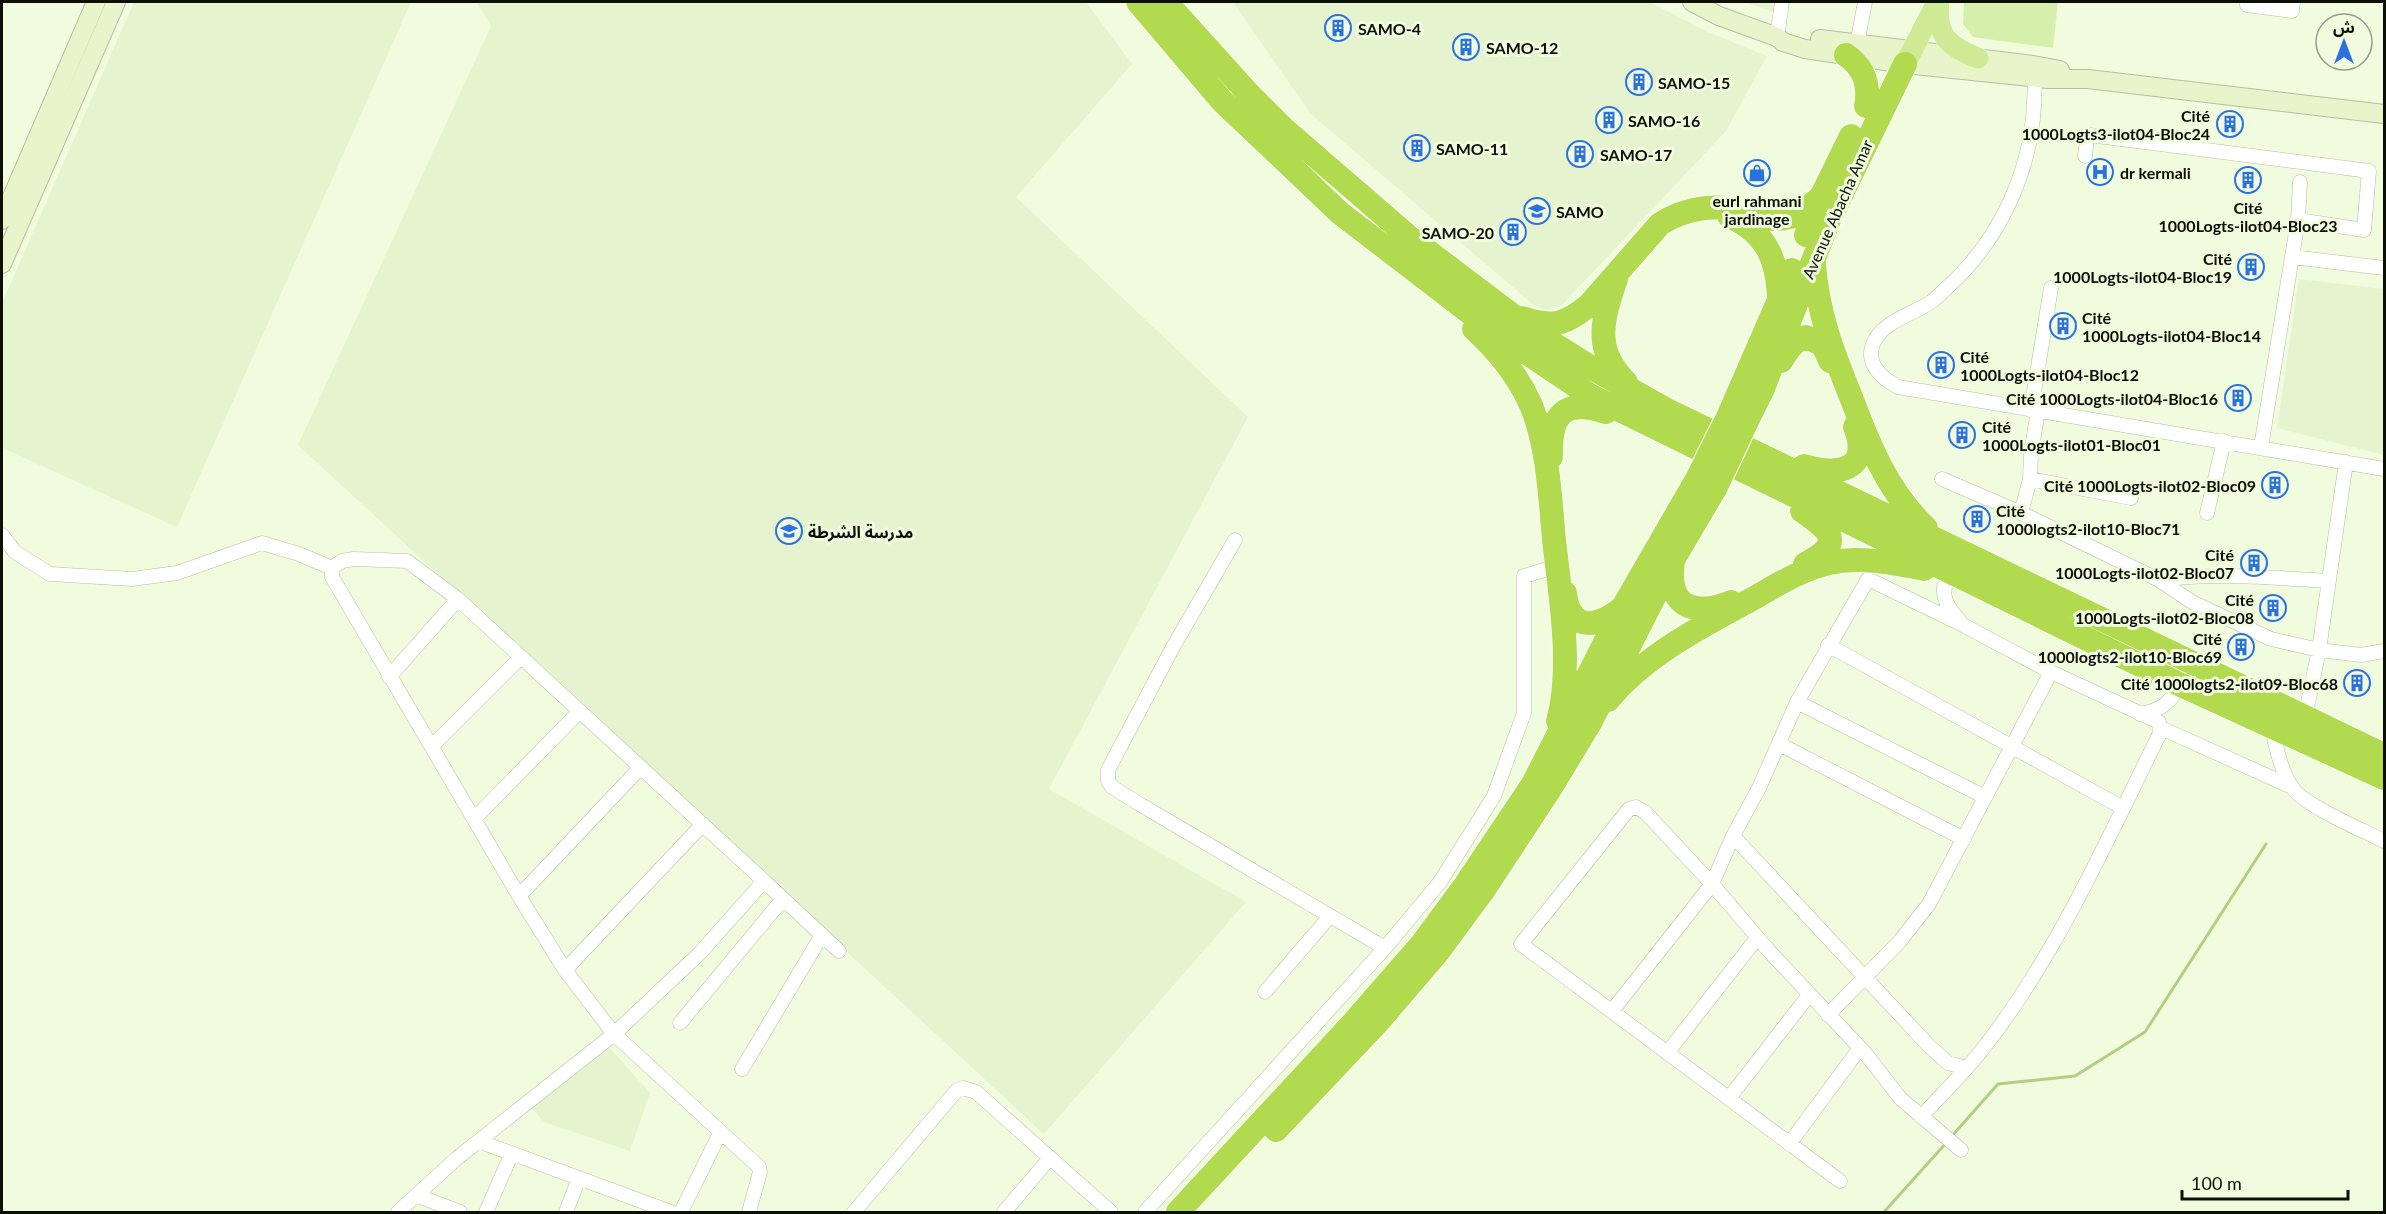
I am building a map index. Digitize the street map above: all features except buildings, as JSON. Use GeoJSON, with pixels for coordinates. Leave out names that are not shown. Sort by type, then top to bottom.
{"type":"FeatureCollection","features":[{"type":"Feature","properties":{"kind":"highway"},"geometry":{"type":"LineString","coordinates":[[1138,2],[1222,101],[1340,213],[1491,329],[1591,396],[1654,427]]}},
{"type":"Feature","properties":{"kind":"highway"},"geometry":{"type":"LineString","coordinates":[[1166,2],[1248,93],[1283,128],[1409,237],[1536,333],[1884,541],[1963,577],[2181,685],[2385,778]]}},
{"type":"Feature","properties":{"kind":"highway"},"geometry":{"type":"LineString","coordinates":[[1852,49],[1868,87],[1866,106]]}},
{"type":"Feature","properties":{"kind":"highway"},"geometry":{"type":"LineString","coordinates":[[1198,1212],[1378,1022],[1438,952],[1518,840],[1590,723],[1672,560],[1706,483],[1738,419],[1779,302],[1821,197],[1866,106],[1901,56]]}},
{"type":"Feature","properties":{"kind":"highway","name":"Avenue Abacha Amar"},"geometry":{"type":"LineString","coordinates":[[1738,419],[1762,391],[1814,255],[1863,148],[1901,56]]}},
{"type":"Feature","properties":{"kind":"highway"},"geometry":{"type":"LineString","coordinates":[[1511,315],[1539,324],[1552,325],[1565,322],[1589,304],[1660,224],[1690,210],[1714,209],[1744,212],[1767,219],[1778,219],[1800,213],[1821,197]]}},
{"type":"Feature","properties":{"kind":"highway"},"geometry":{"type":"LineString","coordinates":[[1714,209],[1742,222],[1765,244],[1775,264],[1779,302]]}},
{"type":"Feature","properties":{"kind":"highway"},"geometry":{"type":"LineString","coordinates":[[1814,255],[1817,297],[1831,347],[1876,458],[1893,490],[1939,540]]}},
{"type":"Feature","properties":{"kind":"highway"},"geometry":{"type":"LineString","coordinates":[[1618,272],[1604,317],[1603,335],[1611,366],[1638,394]]}},
{"type":"Feature","properties":{"kind":"highway"},"geometry":{"type":"LineString","coordinates":[[1431,284],[1489,344],[1524,391],[1532,407],[1542,447],[1563,627],[1561,708],[1548,755]]}},
{"type":"Feature","properties":{"kind":"highway"},"geometry":{"type":"LineString","coordinates":[[1753,463],[1834,471],[1851,466],[1859,458],[1861,448],[1860,439],[1828,356],[1823,345],[1814,339],[1806,337],[1798,339],[1790,346],[1762,391]]}},
{"type":"Feature","properties":{"kind":"highway"},"geometry":{"type":"LineString","coordinates":[[1623,607],[1612,616],[1598,622],[1581,621],[1569,611],[1566,602],[1551,457],[1552,431],[1559,415],[1566,410],[1581,406],[1595,408],[1654,427],[1753,463],[1939,540],[2385,755]]}},
{"type":"Feature","properties":{"kind":"highway"},"geometry":{"type":"LineString","coordinates":[[1672,560],[1672,580],[1678,598],[1694,608],[1707,610],[1761,588],[1826,552],[1830,543],[1826,530],[1753,463]]}},
{"type":"Feature","properties":{"kind":"highway"},"geometry":{"type":"LineString","coordinates":[[1178,1212],[1353,1023],[1420,945],[1509,821],[1548,755],[1623,607],[1706,483]]}},
{"type":"Feature","properties":{"kind":"highway"},"geometry":{"type":"LineString","coordinates":[[1590,723],[1619,687],[1662,653],[1706,625],[1803,572],[1827,563],[1876,560],[1963,577]]}},
{"type":"Feature","properties":{"kind":"main road"},"geometry":{"type":"LineString","coordinates":[[2,220],[96,2]]}},
{"type":"Feature","properties":{"kind":"main road"},"geometry":{"type":"LineString","coordinates":[[2,264],[116,2]]}},
{"type":"Feature","properties":{"kind":"main road"},"geometry":{"type":"LineString","coordinates":[[1692,2],[1719,16],[1794,46],[1852,49],[2385,114]]}},
{"type":"Feature","properties":{"kind":"main road"},"geometry":{"type":"LineString","coordinates":[[1901,56],[1922,2]]}},
{"type":"Feature","properties":{"kind":"main road"},"geometry":{"type":"LineString","coordinates":[[1938,2],[1939,24],[1944,36],[1952,46],[1978,58]]}},
{"type":"Feature","properties":{"kind":"main road","name":"Avenue Abacha Amar"},"geometry":{"type":"LineString","coordinates":[[1901,56],[1938,2]]}},
{"type":"Feature","properties":{"kind":"main road"},"geometry":{"type":"LineString","coordinates":[[1901,56],[1978,58],[2034,71]]}},
{"type":"Feature","properties":{"kind":"street"},"geometry":{"type":"LineString","coordinates":[[1777,38],[1782,2]]}},
{"type":"Feature","properties":{"kind":"street"},"geometry":{"type":"LineString","coordinates":[[1852,49],[1865,2]]}},
{"type":"Feature","properties":{"kind":"street"},"geometry":{"type":"LineString","coordinates":[[2247,2],[2247,5],[2292,11],[2293,2]]}},
{"type":"Feature","properties":{"kind":"street"},"geometry":{"type":"LineString","coordinates":[[2034,71],[2033,121],[2025,165],[2012,198],[1990,237],[1962,273],[1932,301],[1884,327],[1872,345],[1874,367],[1883,379],[1898,387],[2385,469]]}},
{"type":"Feature","properties":{"kind":"street"},"geometry":{"type":"LineString","coordinates":[[2085,156],[2087,137],[2090,135],[2369,171],[2364,230],[2298,220]]}},
{"type":"Feature","properties":{"kind":"street"},"geometry":{"type":"LineString","coordinates":[[2261,447],[2298,220],[2300,182]]}},
{"type":"Feature","properties":{"kind":"street"},"geometry":{"type":"LineString","coordinates":[[2292,257],[2385,268]]}},
{"type":"Feature","properties":{"kind":"street"},"geometry":{"type":"LineString","coordinates":[[2021,513],[2030,479],[2034,410],[2051,288]]}},
{"type":"Feature","properties":{"kind":"street"},"geometry":{"type":"LineString","coordinates":[[2207,513],[2224,441]]}},
{"type":"Feature","properties":{"kind":"street"},"geometry":{"type":"LineString","coordinates":[[2305,717],[2319,650],[2346,462]]}},
{"type":"Feature","properties":{"kind":"street"},"geometry":{"type":"LineString","coordinates":[[1942,479],[2021,513],[2159,580],[2192,602],[2271,639],[2319,650],[2361,655],[2385,651]]}},
{"type":"Feature","properties":{"kind":"street"},"geometry":{"type":"LineString","coordinates":[[2030,479],[2131,498]]}},
{"type":"Feature","properties":{"kind":"street"},"geometry":{"type":"LineString","coordinates":[[2,536],[15,552],[50,574],[132,579],[177,573],[262,543],[299,554],[332,568]]}},
{"type":"Feature","properties":{"kind":"street"},"geometry":{"type":"LineString","coordinates":[[1235,540],[1173,647],[1108,770],[1108,781],[1112,787],[1141,805],[1385,948]]}},
{"type":"Feature","properties":{"kind":"street"},"geometry":{"type":"LineString","coordinates":[[332,568],[342,561],[354,559],[407,561],[458,599],[839,951]]}},
{"type":"Feature","properties":{"kind":"street"},"geometry":{"type":"LineString","coordinates":[[1145,1212],[1385,948],[1440,882],[1494,796],[1524,713],[1524,576],[1544,570],[1557,562]]}},
{"type":"Feature","properties":{"kind":"street"},"geometry":{"type":"LineString","coordinates":[[332,568],[332,577],[389,677],[565,970],[615,1034],[759,1167],[760,1172],[749,1212]]}},
{"type":"Feature","properties":{"kind":"street"},"geometry":{"type":"LineString","coordinates":[[1963,577],[1950,581],[1944,587],[1944,593],[1948,607],[1965,626]]}},
{"type":"Feature","properties":{"kind":"street"},"geometry":{"type":"LineString","coordinates":[[2159,580],[2239,577],[2329,581]]}},
{"type":"Feature","properties":{"kind":"street"},"geometry":{"type":"LineString","coordinates":[[1611,1011],[1712,884],[1733,836],[1759,788],[1797,702],[1868,579],[1965,626],[2050,672],[2158,722],[2160,728],[2160,733],[2094,866],[2032,980],[1985,1047],[1921,1117]]}},
{"type":"Feature","properties":{"kind":"street"},"geometry":{"type":"LineString","coordinates":[[389,677],[458,599]]}},
{"type":"Feature","properties":{"kind":"street"},"geometry":{"type":"LineString","coordinates":[[1828,645],[2123,808]]}},
{"type":"Feature","properties":{"kind":"street"},"geometry":{"type":"LineString","coordinates":[[432,746],[520,657]]}},
{"type":"Feature","properties":{"kind":"street"},"geometry":{"type":"LineString","coordinates":[[1828,1016],[1919,918],[1943,880],[2050,672]]}},
{"type":"Feature","properties":{"kind":"street"},"geometry":{"type":"LineString","coordinates":[[2140,714],[2157,711],[2172,699],[2181,685]]}},
{"type":"Feature","properties":{"kind":"street"},"geometry":{"type":"LineString","coordinates":[[1797,702],[1985,797]]}},
{"type":"Feature","properties":{"kind":"street"},"geometry":{"type":"LineString","coordinates":[[475,818],[580,711]]}},
{"type":"Feature","properties":{"kind":"street"},"geometry":{"type":"LineString","coordinates":[[2271,725],[2279,757],[2292,787],[2303,799],[2385,841]]}},
{"type":"Feature","properties":{"kind":"street"},"geometry":{"type":"LineString","coordinates":[[2160,728],[2292,787]]}},
{"type":"Feature","properties":{"kind":"street"},"geometry":{"type":"LineString","coordinates":[[1779,744],[1964,839]]}},
{"type":"Feature","properties":{"kind":"street"},"geometry":{"type":"LineString","coordinates":[[519,896],[641,767]]}},
{"type":"Feature","properties":{"kind":"street"},"geometry":{"type":"LineString","coordinates":[[1840,1181],[1521,944],[1629,809],[1636,807],[1645,812],[1828,1016],[1860,1048],[1902,1099],[1961,1150]]}},
{"type":"Feature","properties":{"kind":"street"},"geometry":{"type":"LineString","coordinates":[[565,970],[703,824]]}},
{"type":"Feature","properties":{"kind":"street"},"geometry":{"type":"LineString","coordinates":[[1733,836],[1929,1047],[1948,1063],[1966,1068]]}},
{"type":"Feature","properties":{"kind":"street"},"geometry":{"type":"LineString","coordinates":[[398,1212],[456,1159],[481,1142],[615,1034],[700,953],[764,881]]}},
{"type":"Feature","properties":{"kind":"street"},"geometry":{"type":"LineString","coordinates":[[680,1023],[783,899]]}},
{"type":"Feature","properties":{"kind":"street"},"geometry":{"type":"LineString","coordinates":[[1265,992],[1330,916]]}},
{"type":"Feature","properties":{"kind":"street"},"geometry":{"type":"LineString","coordinates":[[742,1069],[822,935]]}},
{"type":"Feature","properties":{"kind":"street"},"geometry":{"type":"LineString","coordinates":[[1667,1053],[1757,938]]}},
{"type":"Feature","properties":{"kind":"street"},"geometry":{"type":"LineString","coordinates":[[1728,1098],[1809,995]]}},
{"type":"Feature","properties":{"kind":"street"},"geometry":{"type":"LineString","coordinates":[[1789,1144],[1860,1048]]}},
{"type":"Feature","properties":{"kind":"street"},"geometry":{"type":"LineString","coordinates":[[854,1212],[957,1090],[963,1088],[976,1092],[1111,1212]]}},
{"type":"Feature","properties":{"kind":"street"},"geometry":{"type":"LineString","coordinates":[[681,1212],[720,1132]]}},
{"type":"Feature","properties":{"kind":"street"},"geometry":{"type":"LineString","coordinates":[[481,1142],[671,1212]]}},
{"type":"Feature","properties":{"kind":"street"},"geometry":{"type":"LineString","coordinates":[[486,1212],[512,1153]]}},
{"type":"Feature","properties":{"kind":"street"},"geometry":{"type":"LineString","coordinates":[[1004,1212],[1050,1158]]}},
{"type":"Feature","properties":{"kind":"street"},"geometry":{"type":"LineString","coordinates":[[566,1212],[579,1178]]}},
{"type":"Feature","properties":{"kind":"street"},"geometry":{"type":"LineString","coordinates":[[418,1196],[460,1212]]}},
{"type":"Feature","properties":{"kind":"shaded area"},"geometry":{"type":"Polygon","coordinates":[[[134,2],[411,2],[177,527],[2,448],[2,303],[134,2]]]}},
{"type":"Feature","properties":{"kind":"shaded area","name":"مدرسة الشرطة"},"geometry":{"type":"Polygon","coordinates":[[[476,2],[1086,2],[1132,64],[1016,197],[1248,417],[1049,789],[1246,902],[1044,1134],[298,445],[491,26],[476,2]]]}},
{"type":"Feature","properties":{"kind":"shaded area","name":"SAMO"},"geometry":{"type":"Polygon","coordinates":[[[1233,2],[1650,2],[1708,32],[1767,56],[1726,131],[1561,306],[1545,310],[1536,307],[1310,113],[1233,2]]]}},
{"type":"Feature","properties":{"kind":"shaded area"},"geometry":{"type":"Polygon","coordinates":[[[1744,2],[1775,2],[1773,12],[1744,2]]]}},
{"type":"Feature","properties":{"kind":"shaded area"},"geometry":{"type":"Polygon","coordinates":[[[2299,279],[2384,289],[2384,455],[2277,428],[2299,279]]]}},
{"type":"Feature","properties":{"kind":"shaded area"},"geometry":{"type":"Polygon","coordinates":[[[609,1047],[650,1093],[630,1151],[544,1122],[531,1107],[609,1047]]]}},
{"type":"Feature","properties":{"kind":"green space"},"geometry":{"type":"Polygon","coordinates":[[[1964,2],[2058,2],[2053,48],[1973,37],[1963,24],[1964,2]]]}},
{"type":"Feature","properties":{"kind":"waterway"},"geometry":{"type":"LineString","coordinates":[[1951,1137],[1998,1084],[2075,1076],[2145,1032],[2266,844]]}},
{"type":"Feature","properties":{"kind":"waterway"},"geometry":{"type":"LineString","coordinates":[[1884,1212],[1947,1142]]}},
{"type":"Feature","properties":{"kind":"place","name":"SAMO-4"},"geometry":{"type":"Point","coordinates":[1338,28]}},
{"type":"Feature","properties":{"kind":"place","name":"SAMO-12"},"geometry":{"type":"Point","coordinates":[1466,47]}},
{"type":"Feature","properties":{"kind":"place","name":"SAMO-15"},"geometry":{"type":"Point","coordinates":[1639,82]}},
{"type":"Feature","properties":{"kind":"place","name":"SAMO-16"},"geometry":{"type":"Point","coordinates":[1609,120]}},
{"type":"Feature","properties":{"kind":"place","name":"Cité 1000Logts3-ilot04-Bloc24"},"geometry":{"type":"Point","coordinates":[2230,124]}},
{"type":"Feature","properties":{"kind":"place","name":"SAMO-11"},"geometry":{"type":"Point","coordinates":[1417,148]}},
{"type":"Feature","properties":{"kind":"place","name":"SAMO-17"},"geometry":{"type":"Point","coordinates":[1580,154]}},
{"type":"Feature","properties":{"kind":"place","name":"dr kermali"},"geometry":{"type":"Point","coordinates":[2100,172]}},
{"type":"Feature","properties":{"kind":"place","name":"eurl rahmani jardinage"},"geometry":{"type":"Point","coordinates":[1757,173]}},
{"type":"Feature","properties":{"kind":"place","name":"Cité 1000Logts-ilot04-Bloc23"},"geometry":{"type":"Point","coordinates":[2248,180]}},
{"type":"Feature","properties":{"kind":"place","name":"SAMO"},"geometry":{"type":"Point","coordinates":[1537,211]}},
{"type":"Feature","properties":{"kind":"place","name":"SAMO-20"},"geometry":{"type":"Point","coordinates":[1513,232]}},
{"type":"Feature","properties":{"kind":"place","name":"Cité 1000Logts-ilot04-Bloc19"},"geometry":{"type":"Point","coordinates":[2251,267]}},
{"type":"Feature","properties":{"kind":"place","name":"Cité 1000Logts-ilot04-Bloc14"},"geometry":{"type":"Point","coordinates":[2063,326]}},
{"type":"Feature","properties":{"kind":"place","name":"Cité 1000Logts-ilot04-Bloc12"},"geometry":{"type":"Point","coordinates":[1941,365]}},
{"type":"Feature","properties":{"kind":"place","name":"Cité 1000Logts-ilot04-Bloc16"},"geometry":{"type":"Point","coordinates":[2238,398]}},
{"type":"Feature","properties":{"kind":"place","name":"Cité 1000Logts-ilot01-Bloc01"},"geometry":{"type":"Point","coordinates":[1962,435]}},
{"type":"Feature","properties":{"kind":"place","name":"Cité 1000Logts-ilot02-Bloc09"},"geometry":{"type":"Point","coordinates":[2275,485]}},
{"type":"Feature","properties":{"kind":"place","name":"Cité 1000logts2-ilot10-Bloc71"},"geometry":{"type":"Point","coordinates":[1977,519]}},
{"type":"Feature","properties":{"kind":"place","name":"مدرسة الشرطة"},"geometry":{"type":"Point","coordinates":[789,531]}},
{"type":"Feature","properties":{"kind":"place","name":"Cité 1000Logts-ilot02-Bloc07"},"geometry":{"type":"Point","coordinates":[2254,563]}},
{"type":"Feature","properties":{"kind":"place","name":"Cité 1000Logts-ilot02-Bloc08"},"geometry":{"type":"Point","coordinates":[2273,608]}},
{"type":"Feature","properties":{"kind":"place","name":"Cité 1000logts2-ilot10-Bloc69"},"geometry":{"type":"Point","coordinates":[2241,647]}},
{"type":"Feature","properties":{"kind":"place","name":"Cité 1000logts2-ilot09-Bloc68"},"geometry":{"type":"Point","coordinates":[2357,683]}}]}
